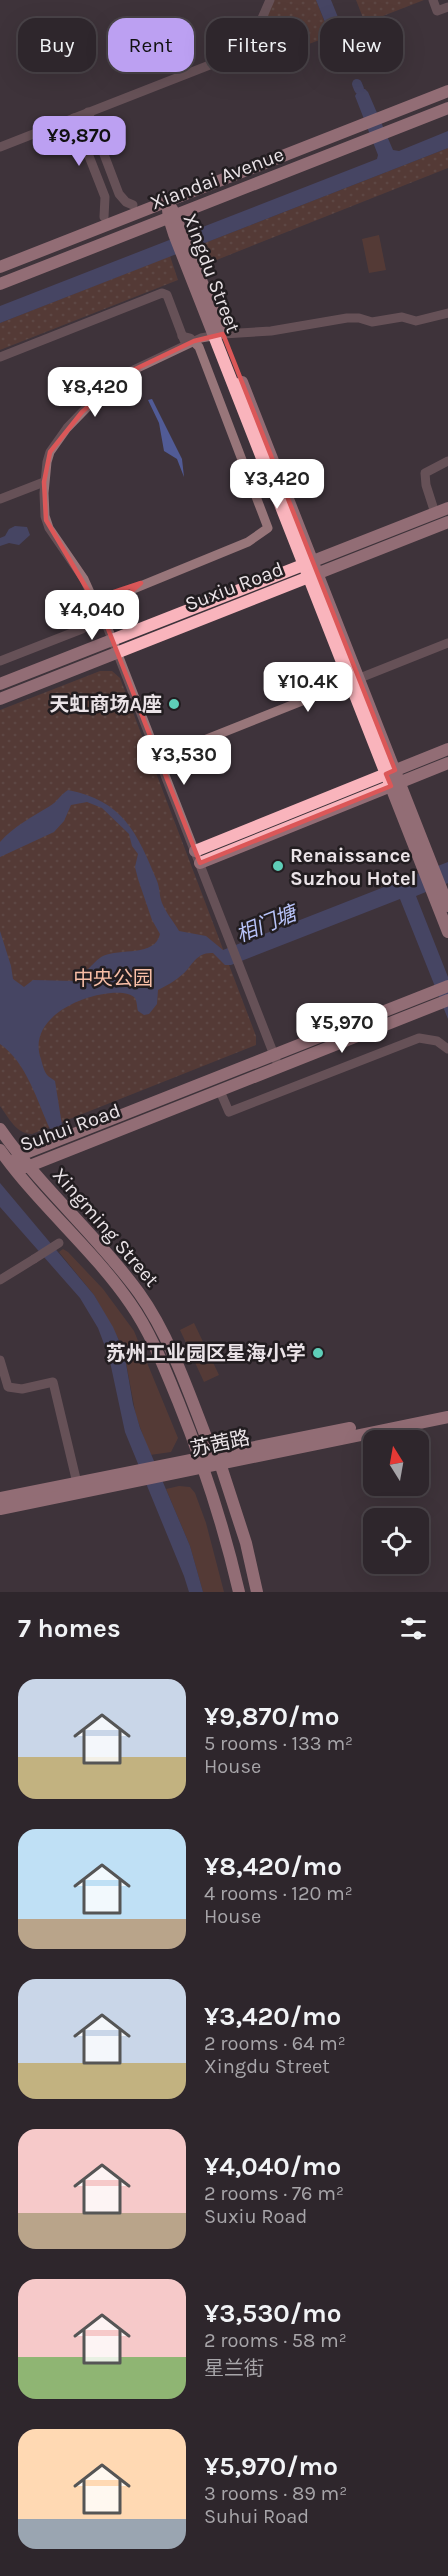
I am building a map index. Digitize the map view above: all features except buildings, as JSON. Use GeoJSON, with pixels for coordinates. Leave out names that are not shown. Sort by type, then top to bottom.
{"type":"FeatureCollection","features":[{"type":"Feature","properties":{"kind":"main road","name":"Xiandai Avenue"},"geometry":{"type":"LineString","coordinates":[[0,267],[448,91]]}},
{"type":"Feature","properties":{"kind":"main road","name":"Xiandai Avenue"},"geometry":{"type":"LineString","coordinates":[[0,284],[448,108]]}},
{"type":"Feature","properties":{"kind":"main road","name":"Xingdu Street"},"geometry":{"type":"LineString","coordinates":[[167,201],[437,891],[448,932]]}},
{"type":"Feature","properties":{"kind":"main road","name":"Suxiu Road"},"geometry":{"type":"LineString","coordinates":[[0,684],[448,508]]}},
{"type":"Feature","properties":{"kind":"main road","name":"Suxiu Road"},"geometry":{"type":"LineString","coordinates":[[0,699],[448,522]]}},
{"type":"Feature","properties":{"kind":"main road"},"geometry":{"type":"LineString","coordinates":[[195,850],[448,749]]}},
{"type":"Feature","properties":{"kind":"main road"},"geometry":{"type":"LineString","coordinates":[[200,863],[448,763]]}},
{"type":"Feature","properties":{"kind":"main road","name":"Xingdu Street"},"geometry":{"type":"LineString","coordinates":[[437,891],[448,906]]}},
{"type":"Feature","properties":{"kind":"main road","name":"Suhui Road"},"geometry":{"type":"LineString","coordinates":[[15,1161],[274,1054],[448,986]]}},
{"type":"Feature","properties":{"kind":"main road","name":"Suhui Road"},"geometry":{"type":"LineString","coordinates":[[15,1161],[27,1167],[444,1002]]}},
{"type":"Feature","properties":{"kind":"main road","name":"Xingming Street"},"geometry":{"type":"LineString","coordinates":[[0,1129],[15,1161],[140,1317],[167,1374],[202,1462],[229,1548],[239,1592]]}},
{"type":"Feature","properties":{"kind":"main road","name":"Xingming Street"},"geometry":{"type":"LineString","coordinates":[[0,1150],[15,1161]]}},
{"type":"Feature","properties":{"kind":"main road","name":"Xingming Street"},"geometry":{"type":"LineString","coordinates":[[27,1167],[116,1264],[147,1304],[161,1329],[217,1459],[246,1543],[257,1592]]}},
{"type":"Feature","properties":{"kind":"main road"},"geometry":{"type":"LineString","coordinates":[[0,1509],[135,1476],[448,1409]]}},
{"type":"Feature","properties":{"kind":"main road","name":"苏茜路"},"geometry":{"type":"LineString","coordinates":[[217,1459],[448,1417]]}},
{"type":"Feature","properties":{"kind":"main road"},"geometry":{"type":"LineString","coordinates":[[0,1498],[77,1483],[135,1476]]}},
{"type":"Feature","properties":{"kind":"street"},"geometry":{"type":"LineString","coordinates":[[0,147],[248,50],[270,0]]}},
{"type":"Feature","properties":{"kind":"street"},"geometry":{"type":"LineString","coordinates":[[433,0],[437,11],[448,7]]}},
{"type":"Feature","properties":{"kind":"street"},"geometry":{"type":"LineString","coordinates":[[88,112],[119,194],[126,202],[133,205]]}},
{"type":"Feature","properties":{"kind":"street"},"geometry":{"type":"LineString","coordinates":[[74,118],[105,197],[104,217]]}},
{"type":"Feature","properties":{"kind":"street"},"geometry":{"type":"LineString","coordinates":[[0,357],[162,293],[167,295],[187,341],[215,388],[268,528],[248,542],[104,601],[93,599]]}},
{"type":"Feature","properties":{"kind":"street"},"geometry":{"type":"LineString","coordinates":[[93,599],[84,579],[49,528],[45,516],[44,483],[51,452],[67,428],[89,405],[125,374],[187,341],[219,335],[271,331],[346,318],[359,318],[372,322],[400,317],[416,321],[448,313]]}},
{"type":"Feature","properties":{"kind":"street"},"geometry":{"type":"LineString","coordinates":[[435,513],[425,473],[448,461]]}},
{"type":"Feature","properties":{"kind":"street"},"geometry":{"type":"LineString","coordinates":[[0,499],[44,483]]}},
{"type":"Feature","properties":{"kind":"street"},"geometry":{"type":"LineString","coordinates":[[93,599],[87,608],[98,617],[110,641],[159,758],[279,1067]]}},
{"type":"Feature","properties":{"kind":"street"},"geometry":{"type":"LineString","coordinates":[[0,661],[82,629],[107,609],[104,601]]}},
{"type":"Feature","properties":{"kind":"street"},"geometry":{"type":"LineString","coordinates":[[159,758],[448,643]]}},
{"type":"Feature","properties":{"kind":"street"},"geometry":{"type":"LineString","coordinates":[[220,1091],[229,1112],[419,1038],[438,1041],[448,1048]]}},
{"type":"Feature","properties":{"kind":"street"},"geometry":{"type":"LineString","coordinates":[[0,1280],[72,1235]]}},
{"type":"Feature","properties":{"kind":"street"},"geometry":{"type":"LineString","coordinates":[[0,1360],[8,1388],[22,1389],[53,1382],[77,1483]]}},
{"type":"Feature","properties":{"kind":"highlighted area"},"geometry":{"type":"Polygon","coordinates":[[[223,334],[395,770],[386,774],[391,786],[200,863],[103,616],[141,583],[93,599],[46,520],[44,482],[50,452],[82,412],[125,374],[194,341],[223,334]]]}},
{"type":"Feature","properties":{"kind":"green space"},"geometry":{"type":"Polygon","coordinates":[[[274,0],[316,0],[323,18],[320,18],[320,40],[308,44],[308,18],[266,18],[274,0]]]}},
{"type":"Feature","properties":{"kind":"green space"},"geometry":{"type":"Polygon","coordinates":[[[356,0],[424,0],[378,18],[363,18],[356,0]]]}},
{"type":"Feature","properties":{"kind":"green space"},"geometry":{"type":"Polygon","coordinates":[[[448,148],[448,168],[209,263],[202,244],[448,148]]]}},
{"type":"Feature","properties":{"kind":"green space"},"geometry":{"type":"Polygon","coordinates":[[[379,235],[386,270],[369,273],[362,239],[379,235]]]}},
{"type":"Feature","properties":{"kind":"green space"},"geometry":{"type":"Polygon","coordinates":[[[170,256],[178,280],[0,350],[0,323],[170,256]]]}},
{"type":"Feature","properties":{"kind":"green space","name":"中央公园"},"geometry":{"type":"Polygon","coordinates":[[[100,671],[112,671],[120,678],[256,1036],[256,1045],[32,1134],[17,1128],[0,1106],[0,710],[100,671]]]}},
{"type":"Feature","properties":{"kind":"green space"},"geometry":{"type":"Polygon","coordinates":[[[63,1249],[103,1289],[134,1331],[178,1438],[171,1452],[150,1455],[136,1416],[124,1352],[119,1340],[94,1295],[59,1252],[63,1249]]]}},
{"type":"Feature","properties":{"kind":"green space"},"geometry":{"type":"Polygon","coordinates":[[[194,1323],[219,1375],[204,1382],[180,1330],[194,1323]]]}},
{"type":"Feature","properties":{"kind":"green space"},"geometry":{"type":"Polygon","coordinates":[[[179,1486],[190,1487],[195,1493],[206,1523],[224,1592],[203,1592],[190,1546],[166,1489],[179,1486]]]}},
{"type":"Feature","properties":{"kind":"water"},"geometry":{"type":"Polygon","coordinates":[[[316,0],[331,0],[338,18],[323,18],[316,0]]]}},
{"type":"Feature","properties":{"kind":"water"},"geometry":{"type":"Polygon","coordinates":[[[359,89],[365,89],[368,92],[393,150],[399,151],[448,131],[448,148],[0,323],[0,306],[377,159],[378,155],[355,96],[359,89]]]}},
{"type":"Feature","properties":{"kind":"water"},"geometry":{"type":"Polygon","coordinates":[[[152,399],[182,459],[184,477],[177,459],[164,451],[159,423],[148,400],[152,399]]]}},
{"type":"Feature","properties":{"kind":"water"},"geometry":{"type":"Polygon","coordinates":[[[15,526],[27,527],[30,535],[19,545],[9,543],[0,546],[0,538],[15,526]]]}},
{"type":"Feature","properties":{"kind":"water"},"geometry":{"type":"Polygon","coordinates":[[[68,790],[102,802],[126,821],[135,834],[158,884],[162,903],[179,931],[206,936],[223,950],[448,862],[448,883],[416,896],[448,977],[448,1019],[400,899],[231,965],[225,965],[213,953],[207,953],[195,960],[180,977],[158,990],[157,1004],[149,1014],[144,1015],[138,1011],[135,998],[126,994],[111,993],[94,996],[58,1012],[46,1025],[39,1041],[44,1070],[55,1081],[62,1125],[50,1129],[24,1072],[17,1061],[0,1044],[0,931],[13,979],[24,987],[33,980],[75,981],[103,956],[144,949],[157,941],[160,934],[152,920],[138,879],[135,867],[138,854],[132,846],[129,834],[102,808],[87,802],[71,805],[64,821],[54,832],[0,857],[0,842],[5,836],[52,804],[68,790]]]}},
{"type":"Feature","properties":{"kind":"water"},"geometry":{"type":"Polygon","coordinates":[[[0,1183],[94,1295],[113,1327],[124,1352],[133,1404],[140,1428],[190,1546],[203,1592],[189,1592],[125,1432],[109,1357],[98,1328],[80,1298],[0,1207],[0,1183]]]}},
{"type":"Feature","properties":{"kind":"waterway"},"geometry":{"type":"LineString","coordinates":[[357,84],[359,89]]}},
{"type":"Feature","properties":{"kind":"place","name":"天虹商场A座"},"geometry":{"type":"Point","coordinates":[174,704]}},
{"type":"Feature","properties":{"kind":"place","name":"Renaissance Suzhou Hotel"},"geometry":{"type":"Point","coordinates":[278,866]}},
{"type":"Feature","properties":{"kind":"place","name":"苏州工业园区星海小学"},"geometry":{"type":"Point","coordinates":[318,1353]}},
{"type":"Feature","properties":{"kind":"water label","name":"相门塘"},"geometry":{"type":"Point","coordinates":[266,924]}}]}
